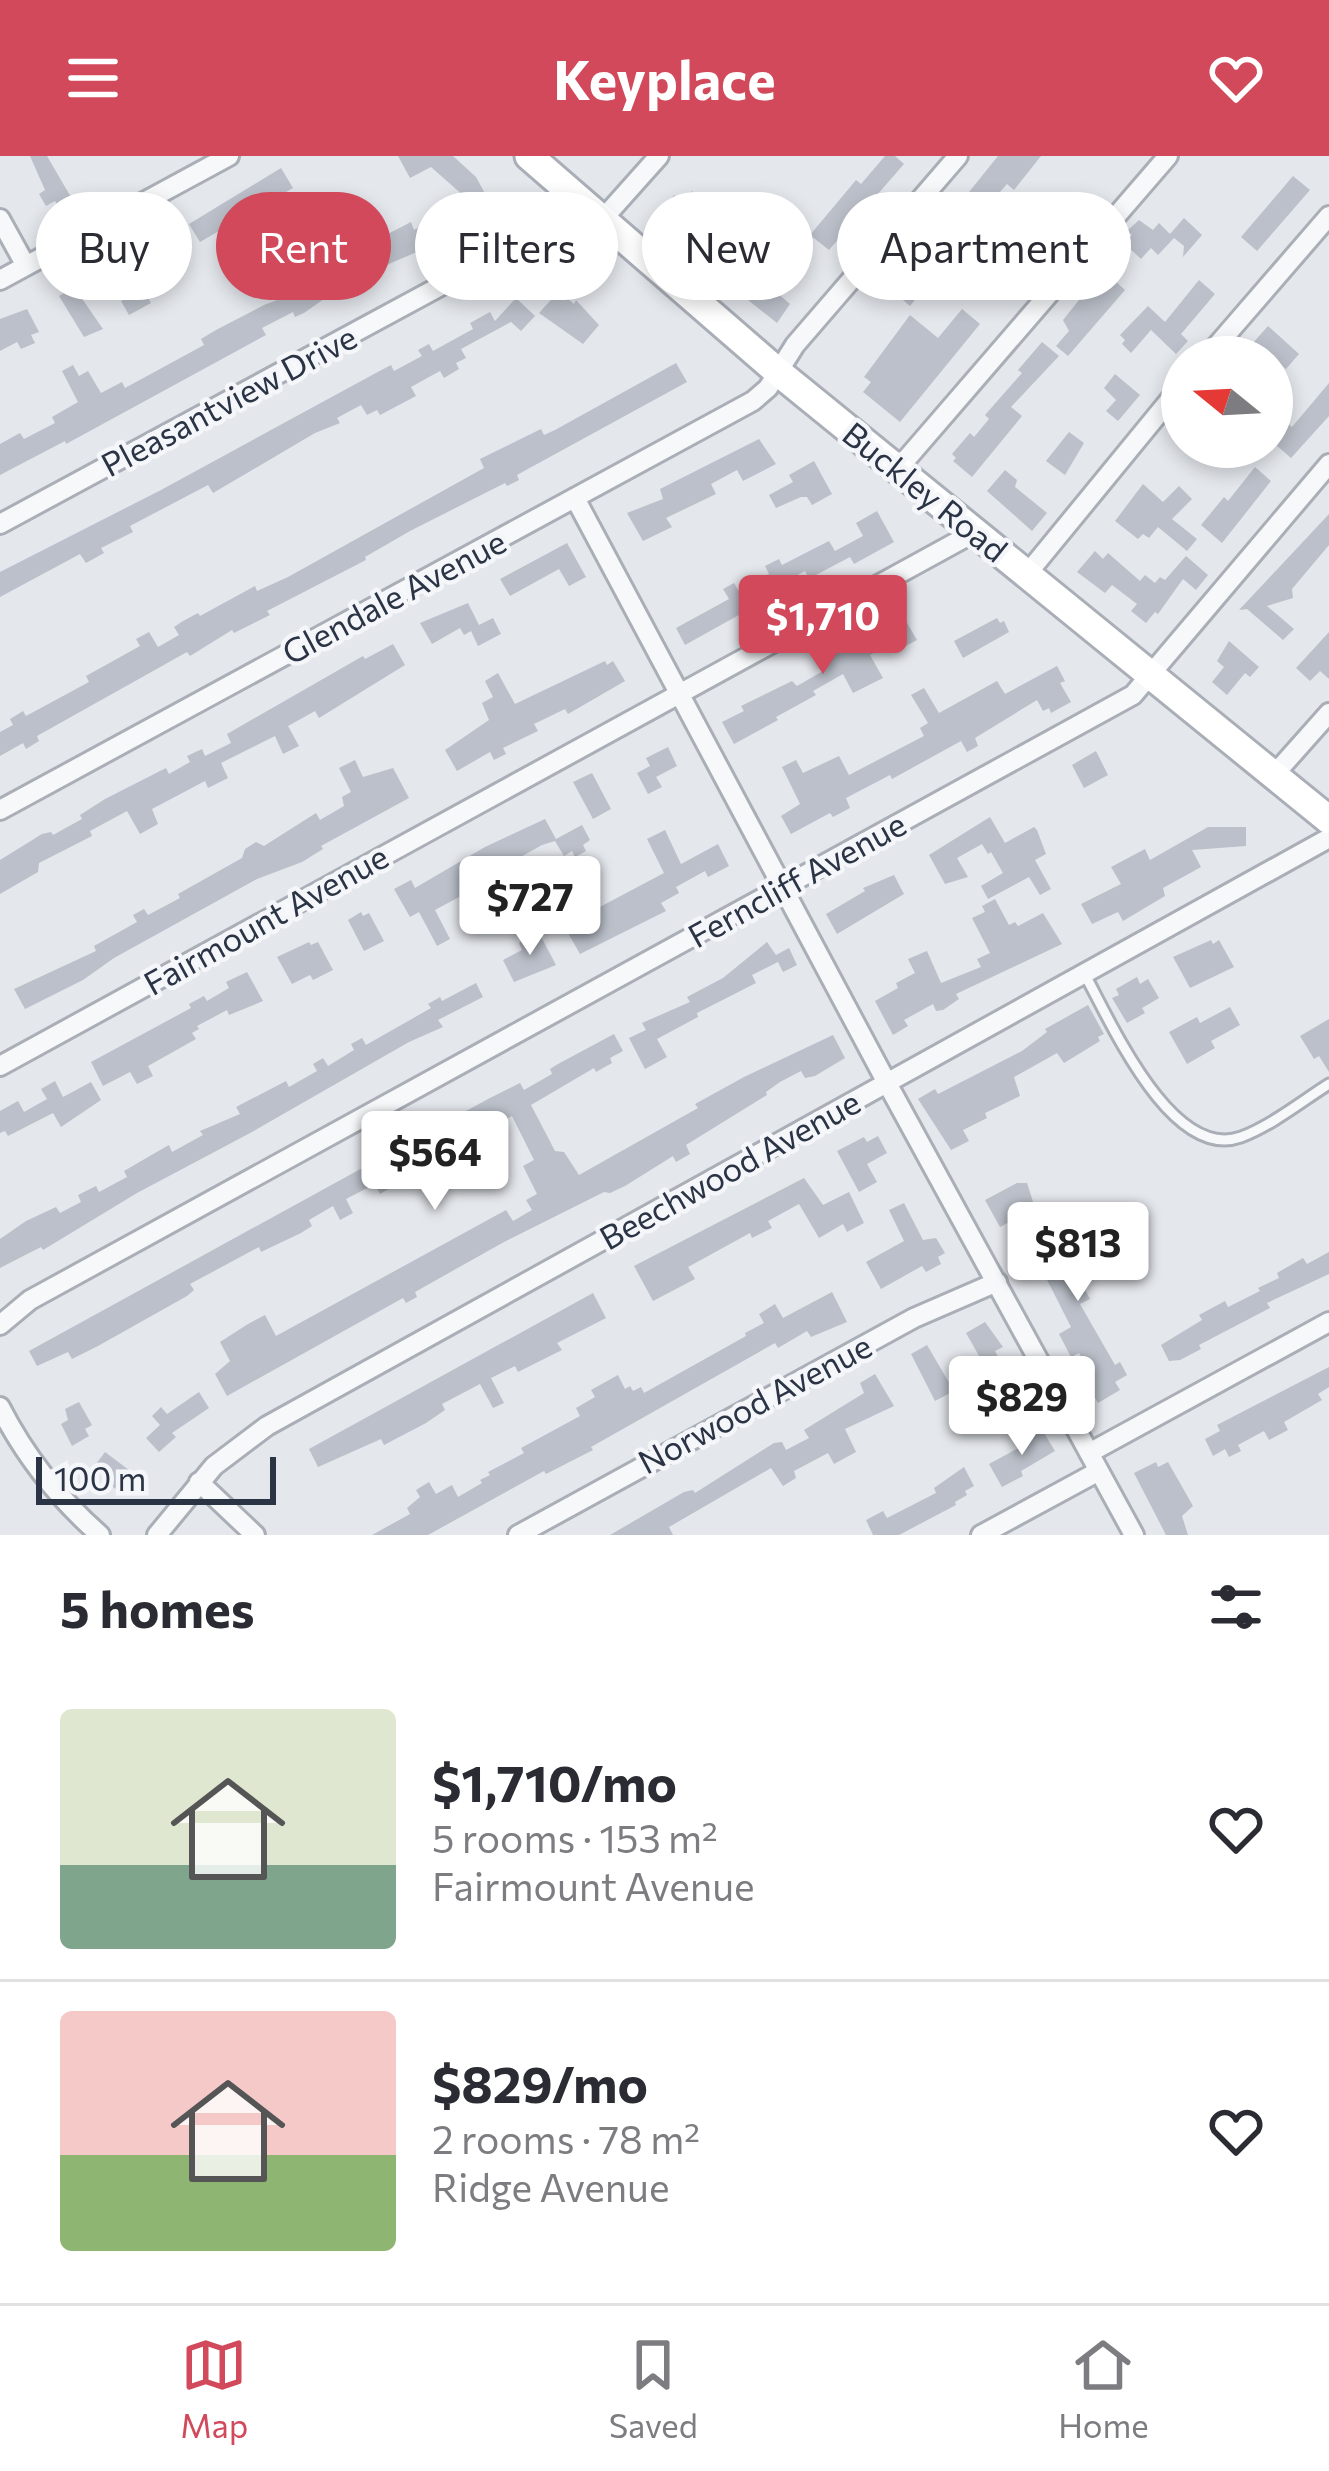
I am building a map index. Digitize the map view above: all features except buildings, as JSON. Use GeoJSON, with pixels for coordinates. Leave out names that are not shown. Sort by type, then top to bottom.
{"type":"FeatureCollection","features":[{"type":"Feature","properties":{"kind":"street"},"geometry":{"type":"LineString","coordinates":[[185,156],[196,174]]}},
{"type":"Feature","properties":{"kind":"street"},"geometry":{"type":"LineString","coordinates":[[0,280],[229,156]]}},
{"type":"Feature","properties":{"kind":"street","name":"Buckley Road"},"geometry":{"type":"LineString","coordinates":[[529,156],[569,192]]}},
{"type":"Feature","properties":{"kind":"street","name":"Pleasantview Drive"},"geometry":{"type":"LineString","coordinates":[[616,192],[658,156]]}},
{"type":"Feature","properties":{"kind":"street","name":"Glendale Avenue"},"geometry":{"type":"LineString","coordinates":[[0,810],[753,400],[768,388],[795,345],[958,156]]}},
{"type":"Feature","properties":{"kind":"street"},"geometry":{"type":"LineString","coordinates":[[897,470],[1168,156]]}},
{"type":"Feature","properties":{"kind":"street"},"geometry":{"type":"LineString","coordinates":[[1225,336],[1329,216]]}},
{"type":"Feature","properties":{"kind":"street"},"geometry":{"type":"LineString","coordinates":[[0,219],[26,266]]}},
{"type":"Feature","properties":{"kind":"street","name":"Buckley Road"},"geometry":{"type":"LineString","coordinates":[[618,235],[897,470],[1329,820]]}},
{"type":"Feature","properties":{"kind":"street","name":"Pleasantview Drive"},"geometry":{"type":"LineString","coordinates":[[0,524],[415,300]]}},
{"type":"Feature","properties":{"kind":"street"},"geometry":{"type":"LineString","coordinates":[[1027,574],[1161,411]]}},
{"type":"Feature","properties":{"kind":"street","name":"Ferncliff Avenue"},"geometry":{"type":"LineString","coordinates":[[0,1325],[30,1300],[1133,695],[1329,464]]}},
{"type":"Feature","properties":{"kind":"street"},"geometry":{"type":"LineString","coordinates":[[575,498],[886,1083],[1134,1535]]}},
{"type":"Feature","properties":{"kind":"street","name":"Fairmount Avenue"},"geometry":{"type":"LineString","coordinates":[[0,1066],[975,532]]}},
{"type":"Feature","properties":{"kind":"street"},"geometry":{"type":"LineString","coordinates":[[1274,776],[1329,712]]}},
{"type":"Feature","properties":{"kind":"street","name":"Beechwood Avenue"},"geometry":{"type":"LineString","coordinates":[[157,1535],[199,1481],[267,1426],[1329,838]]}},
{"type":"Feature","properties":{"kind":"street","name":"Norwood Avenue"},"geometry":{"type":"LineString","coordinates":[[518,1535],[914,1318],[997,1282]]}},
{"type":"Feature","properties":{"kind":"street"},"geometry":{"type":"LineString","coordinates":[[1089,1453],[1329,1322]]}},
{"type":"Feature","properties":{"kind":"street"},"geometry":{"type":"LineString","coordinates":[[0,1407],[43,1474],[100,1535]]}},
{"type":"Feature","properties":{"kind":"street"},"geometry":{"type":"LineString","coordinates":[[981,1535],[1099,1472]]}},
{"type":"Feature","properties":{"kind":"street"},"geometry":{"type":"LineString","coordinates":[[199,1481],[254,1535]]}},
{"type":"Feature","properties":{"kind":"lane"},"geometry":{"type":"LineString","coordinates":[[1084,974],[1148,1088],[1191,1130],[1224,1140],[1243,1136],[1329,1084]]}}]}
